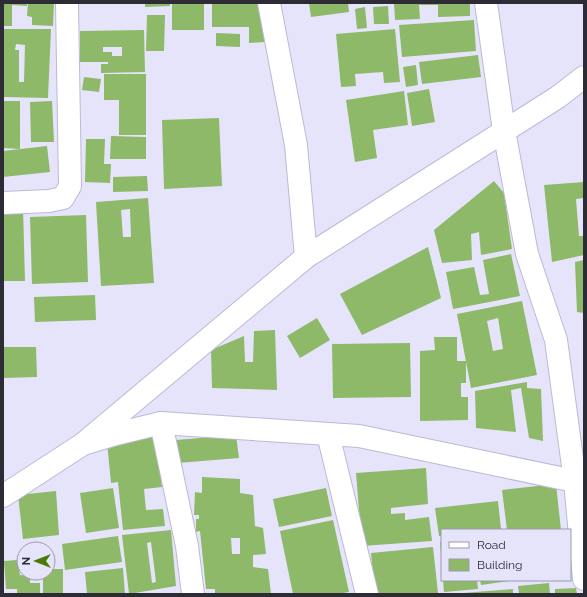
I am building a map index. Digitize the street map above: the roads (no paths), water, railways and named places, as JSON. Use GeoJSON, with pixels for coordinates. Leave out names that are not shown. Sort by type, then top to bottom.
{"type":"FeatureCollection","features":[{"type":"Feature","properties":{"kind":"street"},"geometry":{"type":"LineString","coordinates":[[3,203],[49,201],[63,198],[70,186],[67,3]]}},
{"type":"Feature","properties":{"kind":"street"},"geometry":{"type":"LineString","coordinates":[[269,3],[296,145],[306,257]]}},
{"type":"Feature","properties":{"kind":"street"},"geometry":{"type":"LineString","coordinates":[[486,3],[504,131],[527,254],[556,340],[580,482],[584,579]]}},
{"type":"Feature","properties":{"kind":"street"},"geometry":{"type":"LineString","coordinates":[[3,496],[83,444],[306,257],[558,97],[584,77]]}},
{"type":"Feature","properties":{"kind":"street"},"geometry":{"type":"LineString","coordinates":[[83,444],[160,423],[359,436],[580,482]]}},
{"type":"Feature","properties":{"kind":"street"},"geometry":{"type":"LineString","coordinates":[[160,423],[188,546],[193,594]]}},
{"type":"Feature","properties":{"kind":"street"},"geometry":{"type":"LineString","coordinates":[[328,434],[367,594]]}}]}
